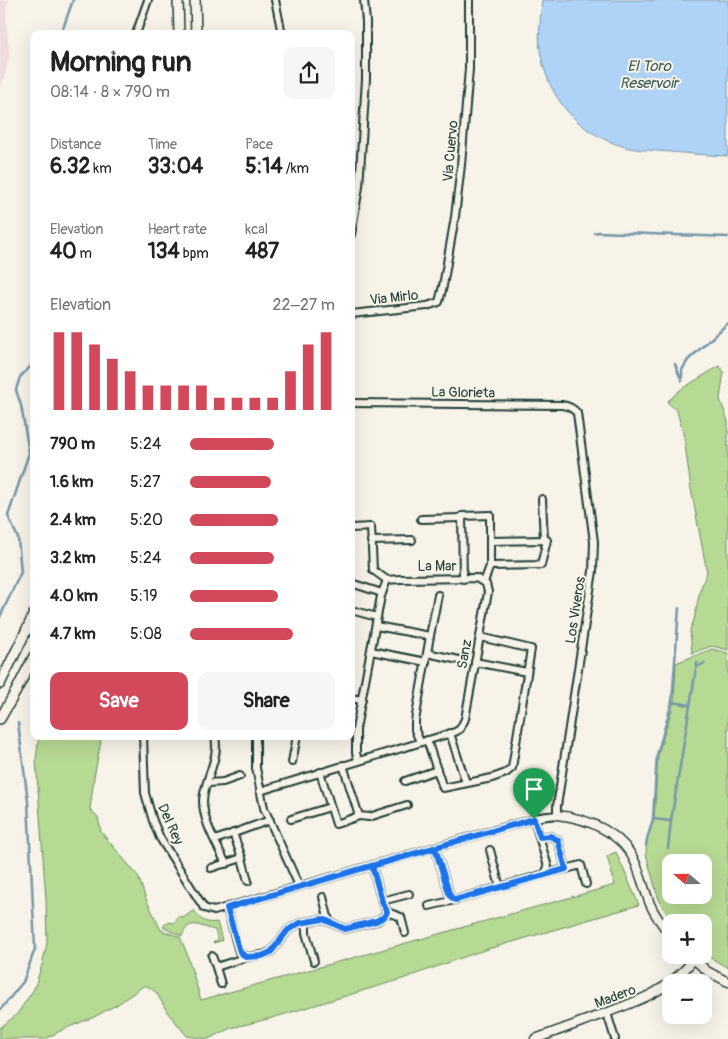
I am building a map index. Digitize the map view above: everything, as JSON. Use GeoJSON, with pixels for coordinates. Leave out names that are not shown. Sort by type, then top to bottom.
{"type":"FeatureCollection","features":[{"type":"Feature","properties":{"kind":"main road"},"geometry":{"type":"LineString","coordinates":[[178,0],[179,30]]}},
{"type":"Feature","properties":{"kind":"main road"},"geometry":{"type":"LineString","coordinates":[[195,0],[196,30]]}},
{"type":"Feature","properties":{"kind":"main road"},"geometry":{"type":"LineString","coordinates":[[0,684],[30,622]]}},
{"type":"Feature","properties":{"kind":"main road"},"geometry":{"type":"LineString","coordinates":[[1,713],[30,663]]}},
{"type":"Feature","properties":{"kind":"street"},"geometry":{"type":"LineString","coordinates":[[137,30],[148,0]]}},
{"type":"Feature","properties":{"kind":"street"},"geometry":{"type":"LineString","coordinates":[[276,0],[281,30]]}},
{"type":"Feature","properties":{"kind":"street"},"geometry":{"type":"LineString","coordinates":[[355,211],[359,187],[366,79],[364,0]]}},
{"type":"Feature","properties":{"kind":"street","name":"Via Cuervo"},"geometry":{"type":"LineString","coordinates":[[439,302],[455,217],[461,165],[469,69],[469,0]]}},
{"type":"Feature","properties":{"kind":"street","name":"Via Mirlo"},"geometry":{"type":"LineString","coordinates":[[355,314],[427,306],[439,302]]}},
{"type":"Feature","properties":{"kind":"street","name":"La Glorieta"},"geometry":{"type":"LineString","coordinates":[[355,403],[562,405],[574,409]]}},
{"type":"Feature","properties":{"kind":"street","name":"Los Viveros"},"geometry":{"type":"LineString","coordinates":[[557,815],[593,571],[594,542],[578,418],[574,409]]}},
{"type":"Feature","properties":{"kind":"street"},"geometry":{"type":"LineString","coordinates":[[421,519],[490,515],[490,566],[541,565],[547,540],[544,540],[542,499]]}},
{"type":"Feature","properties":{"kind":"street"},"geometry":{"type":"LineString","coordinates":[[462,518],[463,578]]}},
{"type":"Feature","properties":{"kind":"street"},"geometry":{"type":"LineString","coordinates":[[355,528],[371,527],[373,570],[387,580],[382,593],[362,700],[355,721]]}},
{"type":"Feature","properties":{"kind":"street"},"geometry":{"type":"LineString","coordinates":[[372,541],[412,540]]}},
{"type":"Feature","properties":{"kind":"street"},"geometry":{"type":"LineString","coordinates":[[490,541],[544,540]]}},
{"type":"Feature","properties":{"kind":"street","name":"Sanz"},"geometry":{"type":"LineString","coordinates":[[450,733],[460,729],[465,719],[488,592],[485,583],[490,566]]}},
{"type":"Feature","properties":{"kind":"street","name":"La Mar"},"geometry":{"type":"LineString","coordinates":[[387,580],[476,578],[485,583]]}},
{"type":"Feature","properties":{"kind":"street"},"geometry":{"type":"LineString","coordinates":[[355,584],[382,593]]}},
{"type":"Feature","properties":{"kind":"street"},"geometry":{"type":"LineString","coordinates":[[420,742],[415,730],[415,721],[438,595]]}},
{"type":"Feature","properties":{"kind":"street"},"geometry":{"type":"LineString","coordinates":[[355,611],[377,617]]}},
{"type":"Feature","properties":{"kind":"street"},"geometry":{"type":"LineString","coordinates":[[376,626],[430,636]]}},
{"type":"Feature","properties":{"kind":"street"},"geometry":{"type":"LineString","coordinates":[[427,740],[443,788],[506,774],[512,768],[531,649],[480,637]]}},
{"type":"Feature","properties":{"kind":"street"},"geometry":{"type":"LineString","coordinates":[[371,651],[426,662]]}},
{"type":"Feature","properties":{"kind":"street"},"geometry":{"type":"LineString","coordinates":[[427,653],[459,660]]}},
{"type":"Feature","properties":{"kind":"street"},"geometry":{"type":"LineString","coordinates":[[475,662],[527,672]]}},
{"type":"Feature","properties":{"kind":"street"},"geometry":{"type":"LineString","coordinates":[[355,699],[362,700]]}},
{"type":"Feature","properties":{"kind":"street"},"geometry":{"type":"LineString","coordinates":[[260,791],[450,733],[466,783]]}},
{"type":"Feature","properties":{"kind":"street"},"geometry":{"type":"LineString","coordinates":[[355,734],[358,760]]}},
{"type":"Feature","properties":{"kind":"street","name":"Del Rey"},"geometry":{"type":"LineString","coordinates":[[143,740],[145,793],[160,838],[204,908],[214,911],[227,908]]}},
{"type":"Feature","properties":{"kind":"street"},"geometry":{"type":"LineString","coordinates":[[215,740],[216,754],[203,799],[205,818],[226,864]]}},
{"type":"Feature","properties":{"kind":"street"},"geometry":{"type":"LineString","coordinates":[[256,740],[256,768],[264,808],[299,886]]}},
{"type":"Feature","properties":{"kind":"street"},"geometry":{"type":"LineString","coordinates":[[292,762],[296,740]]}},
{"type":"Feature","properties":{"kind":"street"},"geometry":{"type":"LineString","coordinates":[[343,765],[360,816]]}},
{"type":"Feature","properties":{"kind":"street"},"geometry":{"type":"LineString","coordinates":[[405,781],[437,770]]}},
{"type":"Feature","properties":{"kind":"street"},"geometry":{"type":"LineString","coordinates":[[320,772],[336,824],[360,816],[369,817],[407,806]]}},
{"type":"Feature","properties":{"kind":"street"},"geometry":{"type":"LineString","coordinates":[[208,783],[223,782],[240,776]]}},
{"type":"Feature","properties":{"kind":"street"},"geometry":{"type":"LineString","coordinates":[[291,819],[330,807]]}},
{"type":"Feature","properties":{"kind":"street"},"geometry":{"type":"LineString","coordinates":[[246,957],[240,952],[227,908],[534,819],[557,815],[585,820],[601,828],[623,845],[635,862],[651,906],[662,925]]}},
{"type":"Feature","properties":{"kind":"street"},"geometry":{"type":"LineString","coordinates":[[534,819],[548,867],[545,874]]}},
{"type":"Feature","properties":{"kind":"street"},"geometry":{"type":"LineString","coordinates":[[215,840],[270,820]]}},
{"type":"Feature","properties":{"kind":"street"},"geometry":{"type":"LineString","coordinates":[[233,833],[248,881]]}},
{"type":"Feature","properties":{"kind":"street"},"geometry":{"type":"LineString","coordinates":[[540,837],[550,836],[558,840],[566,869]]}},
{"type":"Feature","properties":{"kind":"street"},"geometry":{"type":"LineString","coordinates":[[435,848],[450,896],[455,900]]}},
{"type":"Feature","properties":{"kind":"street"},"geometry":{"type":"LineString","coordinates":[[490,850],[500,887]]}},
{"type":"Feature","properties":{"kind":"street"},"geometry":{"type":"LineString","coordinates":[[211,868],[242,858]]}},
{"type":"Feature","properties":{"kind":"street"},"geometry":{"type":"LineString","coordinates":[[429,906],[581,865],[586,884]]}},
{"type":"Feature","properties":{"kind":"street"},"geometry":{"type":"LineString","coordinates":[[372,866],[387,912],[401,917],[405,933]]}},
{"type":"Feature","properties":{"kind":"street"},"geometry":{"type":"LineString","coordinates":[[382,901],[409,894]]}},
{"type":"Feature","properties":{"kind":"street"},"geometry":{"type":"LineString","coordinates":[[323,897],[329,921]]}},
{"type":"Feature","properties":{"kind":"street"},"geometry":{"type":"LineString","coordinates":[[216,968],[246,957],[262,956],[271,952],[288,930],[300,923],[323,919],[345,929],[376,921],[384,917],[387,912]]}},
{"type":"Feature","properties":{"kind":"street"},"geometry":{"type":"LineString","coordinates":[[306,922],[306,933],[314,961]]}},
{"type":"Feature","properties":{"kind":"street"},"geometry":{"type":"LineString","coordinates":[[212,956],[221,984]]}},
{"type":"Feature","properties":{"kind":"street","name":"Madero"},"geometry":{"type":"LineString","coordinates":[[535,1039],[639,1001],[666,986],[684,971],[688,964]]}},
{"type":"Feature","properties":{"kind":"street"},"geometry":{"type":"LineString","coordinates":[[699,964],[707,971],[728,982]]}},
{"type":"Feature","properties":{"kind":"street"},"geometry":{"type":"LineString","coordinates":[[607,1013],[615,1039]]}},
{"type":"Feature","properties":{"kind":"shaded area"},"geometry":{"type":"Polygon","coordinates":[[[0,0],[9,0],[6,7],[10,57],[0,89],[0,0]]]}},
{"type":"Feature","properties":{"kind":"green space"},"geometry":{"type":"Polygon","coordinates":[[[719,366],[724,372],[720,399],[728,421],[728,650],[712,646],[692,653],[690,630],[700,590],[707,572],[691,489],[684,437],[677,411],[667,402],[680,390],[719,366]]]}},
{"type":"Feature","properties":{"kind":"green space"},"geometry":{"type":"Polygon","coordinates":[[[712,649],[728,653],[728,968],[712,959],[712,914],[668,914],[662,906],[657,894],[646,854],[647,839],[654,820],[658,754],[674,702],[676,663],[712,649]]]}},
{"type":"Feature","properties":{"kind":"green space"},"geometry":{"type":"Polygon","coordinates":[[[38,740],[101,740],[90,809],[98,817],[101,832],[138,876],[146,899],[161,930],[180,937],[201,1000],[615,885],[607,856],[616,852],[639,905],[478,952],[402,979],[272,1018],[231,1028],[208,1039],[187,1036],[168,1013],[156,992],[145,985],[118,1004],[94,1017],[45,1039],[0,1039],[0,1028],[17,1014],[34,989],[47,943],[46,900],[36,760],[38,740]]]}},
{"type":"Feature","properties":{"kind":"green space"},"geometry":{"type":"Polygon","coordinates":[[[194,910],[203,921],[217,922],[221,941],[213,943],[218,940],[215,930],[200,926],[192,925],[188,927],[182,936],[164,928],[164,925],[175,922],[181,916],[183,918],[194,910]]]}},
{"type":"Feature","properties":{"kind":"water","name":"El Toro Reservoir"},"geometry":{"type":"Polygon","coordinates":[[[542,0],[728,0],[728,156],[627,147],[606,140],[578,122],[557,97],[544,67],[539,44],[542,0]]]}},
{"type":"Feature","properties":{"kind":"waterway"},"geometry":{"type":"LineString","coordinates":[[62,30],[73,0]]}},
{"type":"Feature","properties":{"kind":"waterway"},"geometry":{"type":"LineString","coordinates":[[594,233],[728,237]]}},
{"type":"Feature","properties":{"kind":"waterway"},"geometry":{"type":"LineString","coordinates":[[682,381],[682,370],[688,360],[728,323]]}},
{"type":"Feature","properties":{"kind":"waterway"},"geometry":{"type":"LineString","coordinates":[[675,364],[680,377]]}},
{"type":"Feature","properties":{"kind":"waterway"},"geometry":{"type":"LineString","coordinates":[[0,617],[21,572],[18,538],[8,516],[29,453],[21,405],[16,390],[20,377],[30,367]]}},
{"type":"Feature","properties":{"kind":"waterway"},"geometry":{"type":"LineString","coordinates":[[679,608],[672,702],[690,705]]}},
{"type":"Feature","properties":{"kind":"waterway"},"geometry":{"type":"LineString","coordinates":[[668,848],[697,663]]}},
{"type":"Feature","properties":{"kind":"waterway"},"geometry":{"type":"LineString","coordinates":[[697,667],[705,663]]}},
{"type":"Feature","properties":{"kind":"waterway"},"geometry":{"type":"LineString","coordinates":[[670,821],[653,819],[657,755],[672,702]]}},
{"type":"Feature","properties":{"kind":"waterway"},"geometry":{"type":"LineString","coordinates":[[0,1010],[23,982],[35,949],[28,801],[18,723]]}},
{"type":"Feature","properties":{"kind":"waterway"},"geometry":{"type":"LineString","coordinates":[[646,846],[653,819]]}},
{"type":"Feature","properties":{"kind":"route"},"geometry":{"type":"LineString","coordinates":[[534,819],[540,837],[550,836],[558,840],[566,869],[455,900],[450,896],[435,848],[372,866],[387,912],[384,917],[345,929],[323,919],[300,923],[288,930],[271,952],[262,956],[246,957],[240,952],[227,908],[534,819]]}}]}
